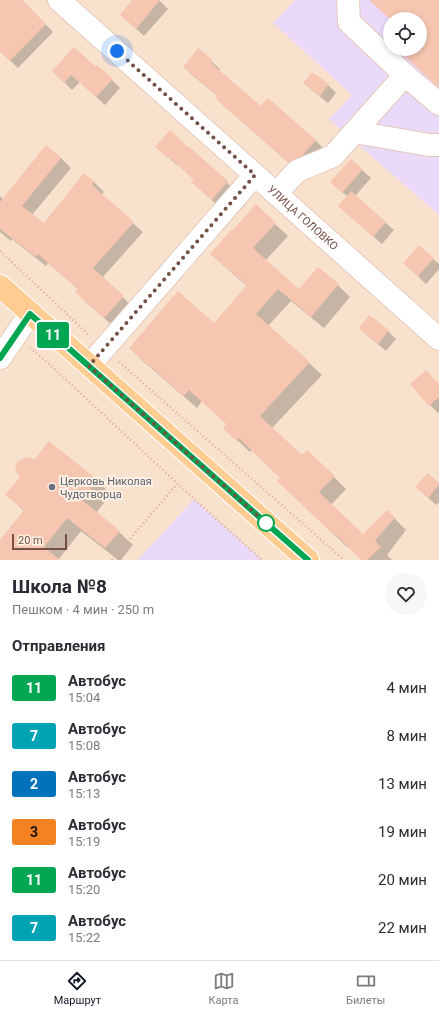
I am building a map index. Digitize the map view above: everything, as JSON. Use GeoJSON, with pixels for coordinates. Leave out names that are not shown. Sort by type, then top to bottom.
{"type":"FeatureCollection","features":[{"type":"Feature","properties":{"kind":"main road"},"geometry":{"type":"LineString","coordinates":[[0,286],[308,560]]}},
{"type":"Feature","properties":{"kind":"street","name":"УЛИЦА ГОЛОВКО"},"geometry":{"type":"LineString","coordinates":[[59,0],[439,339]]}},
{"type":"Feature","properties":{"kind":"street"},"geometry":{"type":"LineString","coordinates":[[348,0],[349,22],[405,75],[439,104]]}},
{"type":"Feature","properties":{"kind":"street"},"geometry":{"type":"LineString","coordinates":[[276,194],[297,171],[333,156],[405,75]]}},
{"type":"Feature","properties":{"kind":"street"},"geometry":{"type":"LineString","coordinates":[[355,132],[429,145],[439,145]]}},
{"type":"Feature","properties":{"kind":"street"},"geometry":{"type":"LineString","coordinates":[[89,366],[255,175]]}},
{"type":"Feature","properties":{"kind":"street"},"geometry":{"type":"LineString","coordinates":[[0,358],[30,314]]}},
{"type":"Feature","properties":{"kind":"path"},"geometry":{"type":"LineString","coordinates":[[0,251],[104,349],[344,560]]}},
{"type":"Feature","properties":{"kind":"path"},"geometry":{"type":"LineString","coordinates":[[14,336],[49,364],[177,484],[262,560]]}},
{"type":"Feature","properties":{"kind":"path"},"geometry":{"type":"LineString","coordinates":[[112,560],[177,484]]}},
{"type":"Feature","properties":{"kind":"shaded area"},"geometry":{"type":"Polygon","coordinates":[[[0,0],[439,0],[439,560],[0,560],[0,0]]]}},
{"type":"Feature","properties":{"kind":"shaded area"},"geometry":{"type":"Polygon","coordinates":[[[294,0],[439,0],[439,215],[329,119],[352,95],[273,23],[294,0]]]}},
{"type":"Feature","properties":{"kind":"shaded area"},"geometry":{"type":"Polygon","coordinates":[[[194,499],[262,560],[138,560],[194,499]]]}},
{"type":"Feature","properties":{"kind":"building"},"geometry":{"type":"Polygon","coordinates":[[[0,0],[22,0],[46,24],[10,61],[0,52],[0,0]]]}},
{"type":"Feature","properties":{"kind":"building"},"geometry":{"type":"Polygon","coordinates":[[[132,0],[160,0],[136,29],[120,15],[132,0]]]}},
{"type":"Feature","properties":{"kind":"building"},"geometry":{"type":"Polygon","coordinates":[[[369,0],[439,0],[439,88],[405,56],[427,56],[427,12],[383,13],[369,0]]]}},
{"type":"Feature","properties":{"kind":"building"},"geometry":{"type":"Polygon","coordinates":[[[74,47],[95,66],[97,65],[113,79],[96,97],[71,75],[64,83],[52,71],[74,47]]]}},
{"type":"Feature","properties":{"kind":"building"},"geometry":{"type":"Polygon","coordinates":[[[198,48],[213,60],[211,63],[261,106],[268,98],[316,140],[302,156],[288,162],[215,98],[217,95],[183,67],[198,48]]]}},
{"type":"Feature","properties":{"kind":"building"},"geometry":{"type":"Polygon","coordinates":[[[312,72],[329,84],[320,96],[303,83],[312,72]]]}},
{"type":"Feature","properties":{"kind":"building"},"geometry":{"type":"Polygon","coordinates":[[[170,130],[228,181],[212,200],[191,182],[194,180],[169,157],[168,158],[155,147],[170,130]]]}},
{"type":"Feature","properties":{"kind":"building"},"geometry":{"type":"Polygon","coordinates":[[[46,145],[61,158],[22,206],[44,223],[84,173],[94,181],[92,185],[134,222],[93,268],[124,296],[104,318],[75,292],[78,289],[38,254],[36,257],[0,229],[0,202],[46,145]]]}},
{"type":"Feature","properties":{"kind":"building"},"geometry":{"type":"Polygon","coordinates":[[[351,159],[363,169],[342,193],[330,182],[351,159]]]}},
{"type":"Feature","properties":{"kind":"building"},"geometry":{"type":"Polygon","coordinates":[[[351,191],[386,222],[373,237],[338,206],[351,191]]]}},
{"type":"Feature","properties":{"kind":"building"},"geometry":{"type":"Polygon","coordinates":[[[256,204],[276,223],[253,248],[299,289],[318,267],[339,284],[311,317],[278,289],[256,314],[310,362],[260,416],[302,455],[307,450],[335,476],[319,492],[363,534],[387,510],[395,517],[375,541],[381,547],[367,560],[361,560],[277,481],[280,478],[239,438],[236,441],[223,428],[226,424],[189,390],[184,396],[129,348],[178,291],[214,323],[247,285],[210,254],[256,204]]]}},
{"type":"Feature","properties":{"kind":"building"},"geometry":{"type":"Polygon","coordinates":[[[419,245],[434,258],[418,276],[403,263],[419,245]]]}},
{"type":"Feature","properties":{"kind":"building"},"geometry":{"type":"Polygon","coordinates":[[[369,315],[389,330],[378,344],[359,328],[369,315]]]}},
{"type":"Feature","properties":{"kind":"building"},"geometry":{"type":"Polygon","coordinates":[[[426,370],[439,384],[439,397],[429,406],[410,384],[426,370]]]}},
{"type":"Feature","properties":{"kind":"building","name":"Церковь Николая Чудотворца"},"geometry":{"type":"Polygon","coordinates":[[[49,441],[98,480],[82,500],[120,531],[105,548],[67,518],[44,547],[60,560],[0,560],[0,540],[24,510],[5,495],[20,477],[15,470],[17,462],[26,457],[35,459],[49,441]]]}},
{"type":"Feature","properties":{"kind":"building"},"geometry":{"type":"Polygon","coordinates":[[[428,473],[439,483],[439,485],[428,498],[415,487],[428,473]]]}},
{"type":"Feature","properties":{"kind":"bus line","name":"11"},"geometry":{"type":"LineString","coordinates":[[0,358],[30,314],[308,560]]}},
{"type":"Feature","properties":{"kind":"place","name":"Церковь Николая Чудотворца"},"geometry":{"type":"Point","coordinates":[52,487]}},
{"type":"Feature","properties":{"kind":"route"},"geometry":{"type":"LineString","coordinates":[[117,51],[255,175],[89,366],[266,523]]}}]}
